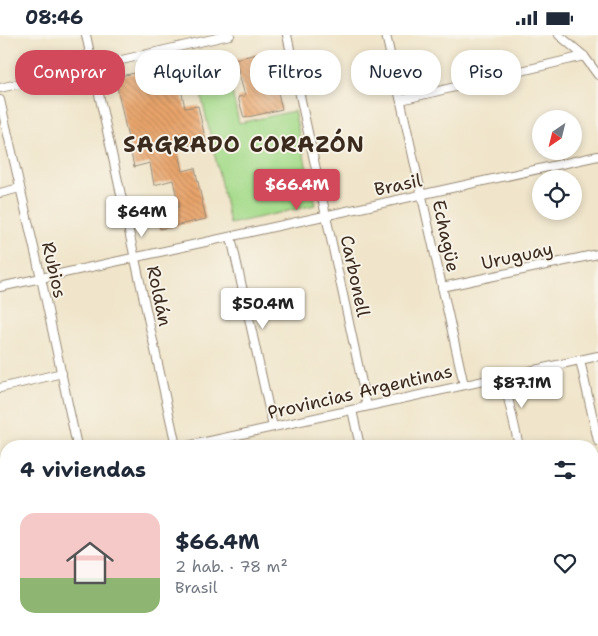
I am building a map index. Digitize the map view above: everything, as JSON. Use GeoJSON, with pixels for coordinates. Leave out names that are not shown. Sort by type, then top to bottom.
{"type":"FeatureCollection","features":[{"type":"Feature","properties":{"kind":"street","name":"Roldán"},"geometry":{"type":"LineString","coordinates":[[86,35],[90,50]]}},
{"type":"Feature","properties":{"kind":"street"},"geometry":{"type":"LineString","coordinates":[[188,35],[190,44]]}},
{"type":"Feature","properties":{"kind":"street"},"geometry":{"type":"LineString","coordinates":[[125,60],[230,35]]}},
{"type":"Feature","properties":{"kind":"street","name":"Carbonell"},"geometry":{"type":"LineString","coordinates":[[286,35],[367,406]]}},
{"type":"Feature","properties":{"kind":"street","name":"Echagüe"},"geometry":{"type":"LineString","coordinates":[[386,35],[464,385]]}},
{"type":"Feature","properties":{"kind":"street"},"geometry":{"type":"LineString","coordinates":[[559,35],[584,56],[598,75]]}},
{"type":"Feature","properties":{"kind":"street"},"geometry":{"type":"LineString","coordinates":[[401,100],[584,56]]}},
{"type":"Feature","properties":{"kind":"street"},"geometry":{"type":"LineString","coordinates":[[0,88],[15,85]]}},
{"type":"Feature","properties":{"kind":"street","name":"Roldán"},"geometry":{"type":"LineString","coordinates":[[100,95],[175,440]]}},
{"type":"Feature","properties":{"kind":"street","name":"Rubios"},"geometry":{"type":"LineString","coordinates":[[0,100],[76,440]]}},
{"type":"Feature","properties":{"kind":"street","name":"Brasil"},"geometry":{"type":"LineString","coordinates":[[0,287],[598,156]]}},
{"type":"Feature","properties":{"kind":"street"},"geometry":{"type":"LineString","coordinates":[[0,193],[20,188]]}},
{"type":"Feature","properties":{"kind":"street"},"geometry":{"type":"LineString","coordinates":[[231,237],[273,427]]}},
{"type":"Feature","properties":{"kind":"street","name":"Uruguay"},"geometry":{"type":"LineString","coordinates":[[442,287],[598,254]]}},
{"type":"Feature","properties":{"kind":"street","name":"Provincias Argentinas"},"geometry":{"type":"LineString","coordinates":[[222,440],[352,409],[598,356]]}},
{"type":"Feature","properties":{"kind":"street"},"geometry":{"type":"LineString","coordinates":[[580,360],[598,440]]}},
{"type":"Feature","properties":{"kind":"street"},"geometry":{"type":"LineString","coordinates":[[0,388],[62,373]]}},
{"type":"Feature","properties":{"kind":"street"},"geometry":{"type":"LineString","coordinates":[[503,376],[518,440]]}},
{"type":"Feature","properties":{"kind":"street"},"geometry":{"type":"LineString","coordinates":[[352,409],[359,440]]}},
{"type":"Feature","properties":{"kind":"green space"},"geometry":{"type":"Polygon","coordinates":[[[201,95],[233,95],[239,123],[294,111],[315,205],[230,224],[201,95]]]}},
{"type":"Feature","properties":{"kind":"building"},"geometry":{"type":"Polygon","coordinates":[[[250,56],[250,95],[278,95],[282,109],[244,118],[238,97],[245,96],[240,78],[240,58],[250,56]]]}},
{"type":"Feature","properties":{"kind":"building"},"geometry":{"type":"Polygon","coordinates":[[[135,73],[135,95],[182,95],[185,108],[198,106],[206,142],[178,148],[183,171],[195,168],[206,219],[160,229],[156,212],[179,207],[173,180],[154,185],[150,163],[134,167],[119,95],[125,95],[125,75],[135,73]]]}},
{"type":"Feature","properties":{"kind":"district","name":"SAGRADO CORAZÓN"},"geometry":{"type":"Point","coordinates":[244,144]}}]}
